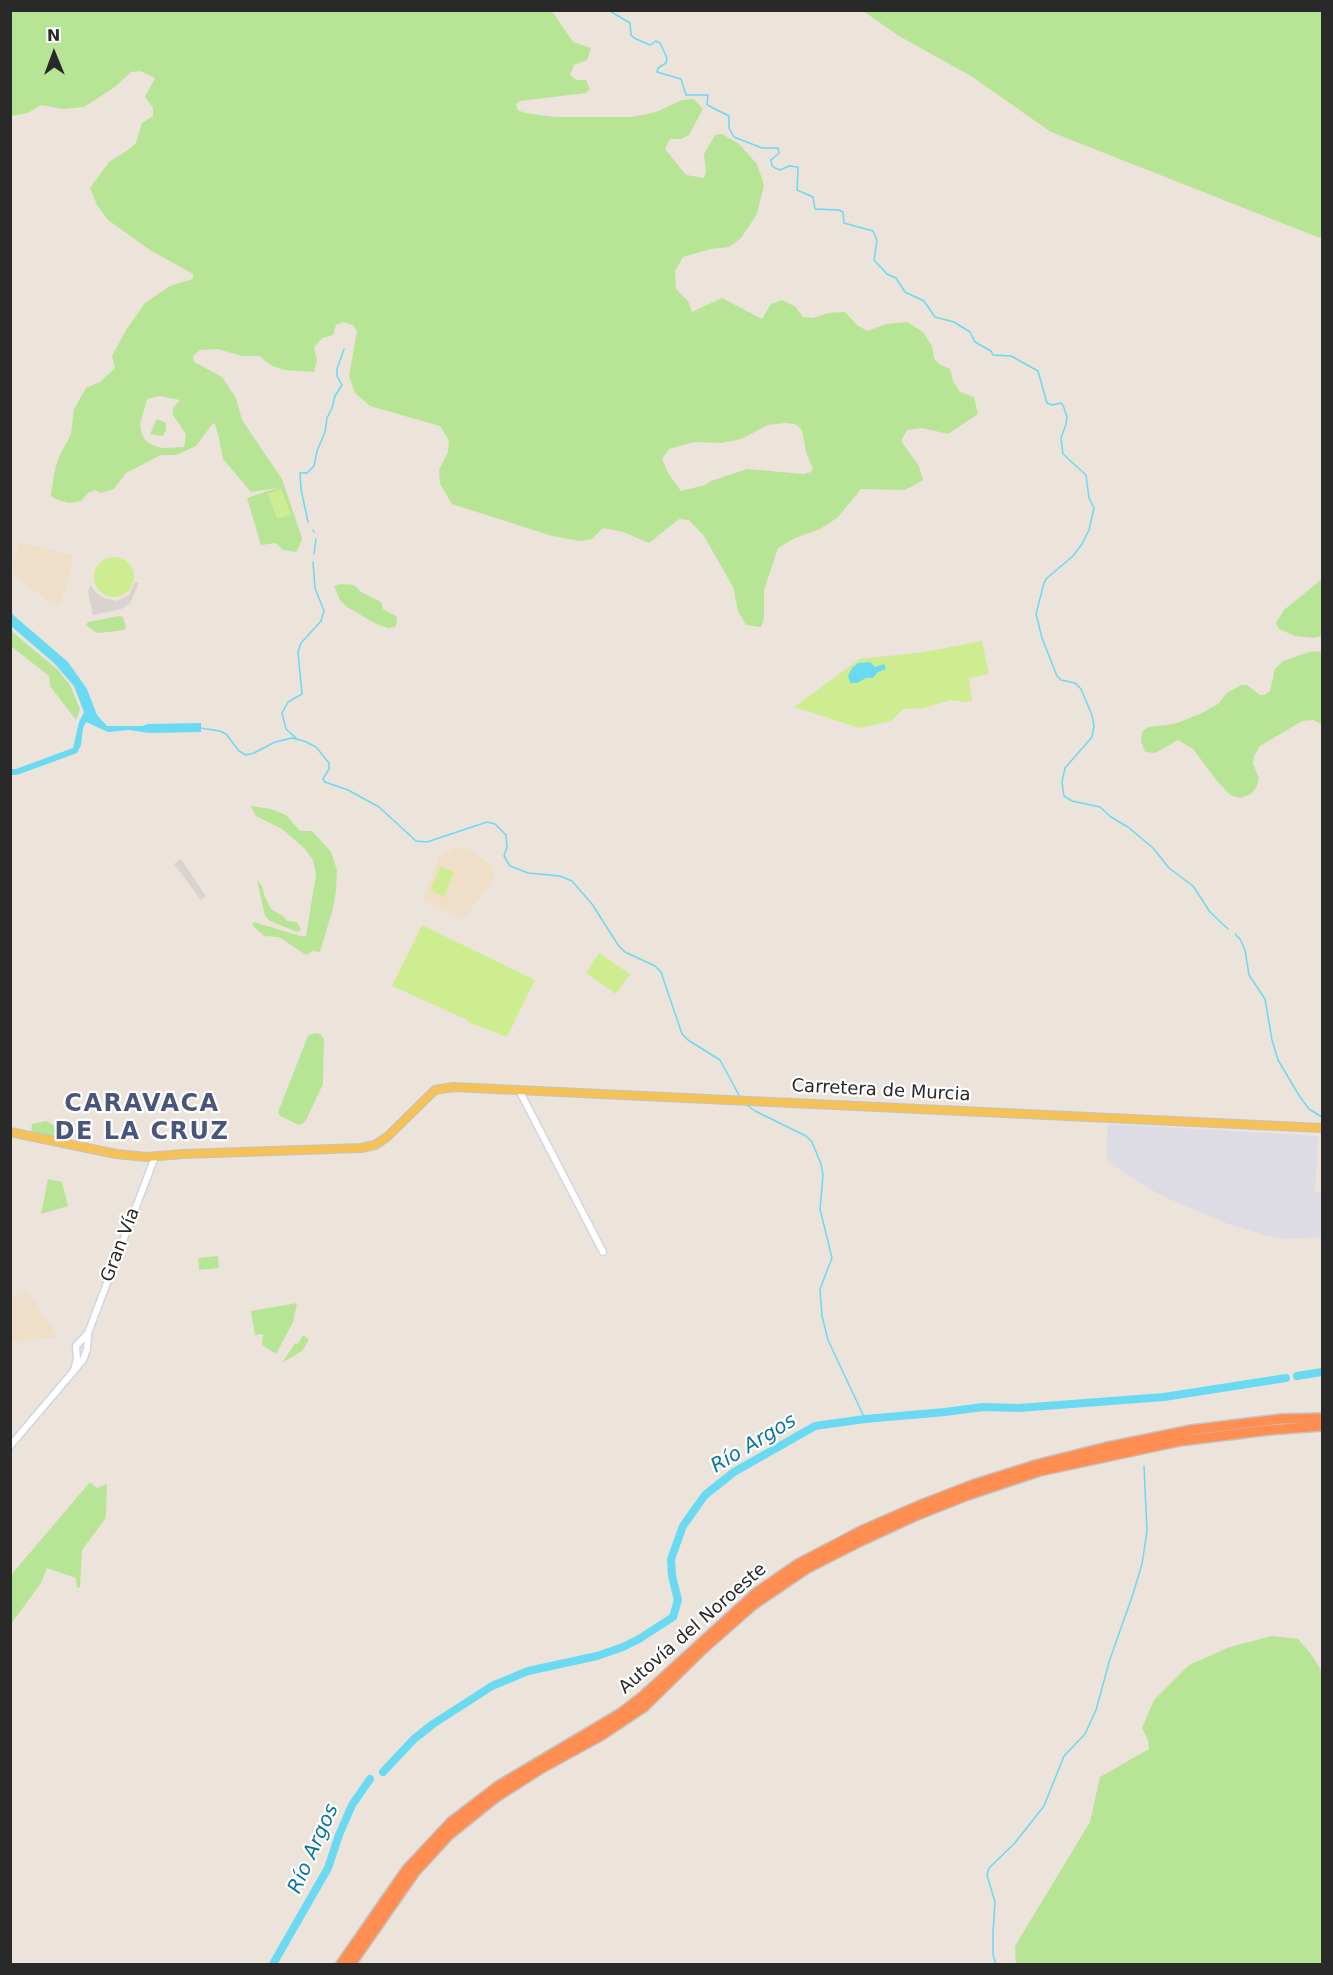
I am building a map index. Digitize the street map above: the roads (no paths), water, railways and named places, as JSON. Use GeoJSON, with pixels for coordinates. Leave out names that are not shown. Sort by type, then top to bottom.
{"type":"FeatureCollection","features":[{"type":"Feature","properties":{"kind":"highway","name":"Autovía del Noroeste"},"geometry":{"type":"LineString","coordinates":[[341,1965],[407,1869],[451,1822],[498,1786],[621,1713],[643,1696],[756,1593],[798,1564],[861,1531],[923,1504],[975,1484],[1038,1464],[1191,1430],[1281,1419],[1323,1418]]}},
{"type":"Feature","properties":{"kind":"highway","name":"Autovía del Noroeste"},"geometry":{"type":"LineString","coordinates":[[351,1965],[415,1872],[449,1835],[495,1798],[542,1768],[602,1735],[644,1707],[703,1648],[753,1605],[806,1569],[915,1516],[968,1495],[1040,1471],[1180,1440],[1323,1426]]}},
{"type":"Feature","properties":{"kind":"main road","name":"Carretera de Murcia"},"geometry":{"type":"LineString","coordinates":[[155,1157],[368,1147],[387,1137],[438,1088],[729,1099],[1323,1128]]}},
{"type":"Feature","properties":{"kind":"main road"},"geometry":{"type":"LineString","coordinates":[[10,1132],[116,1154],[155,1157]]}},
{"type":"Feature","properties":{"kind":"street"},"geometry":{"type":"LineString","coordinates":[[519,1090],[603,1252]]}},
{"type":"Feature","properties":{"kind":"street","name":"Gran Vía"},"geometry":{"type":"LineString","coordinates":[[88,1333],[155,1157]]}},
{"type":"Feature","properties":{"kind":"street"},"geometry":{"type":"LineString","coordinates":[[74,1370],[77,1359],[76,1346],[88,1333]]}},
{"type":"Feature","properties":{"kind":"street"},"geometry":{"type":"LineString","coordinates":[[10,1446],[83,1360],[87,1349],[88,1333]]}},
{"type":"Feature","properties":{"kind":"street"},"geometry":{"type":"LineString","coordinates":[[81,1342],[87,1349]]}},
{"type":"Feature","properties":{"kind":"street"},"geometry":{"type":"LineString","coordinates":[[76,1351],[82,1354],[87,1349]]}},
{"type":"Feature","properties":{"kind":"water"},"geometry":{"type":"Polygon","coordinates":[[[11,613],[68,662],[87,689],[97,715],[107,726],[201,723],[201,732],[149,733],[129,730],[108,732],[86,722],[77,753],[17,775],[11,775],[11,769],[73,748],[79,722],[84,712],[74,686],[54,663],[11,626],[11,613]]]}},
{"type":"Feature","properties":{"kind":"water"},"geometry":{"type":"Polygon","coordinates":[[[870,662],[875,667],[884,664],[886,669],[878,672],[873,678],[850,683],[848,676],[852,668],[858,663],[870,662]]]}},
{"type":"Feature","properties":{"kind":"waterway"},"geometry":{"type":"LineString","coordinates":[[608,10],[630,23],[631,35],[634,38],[650,45],[656,41],[660,43],[667,58],[666,63],[658,68],[657,72],[681,79],[686,95],[708,95],[707,104],[729,116],[729,128],[734,137],[762,148],[778,148],[779,153],[771,160],[775,168],[780,170],[789,166],[798,167],[797,190],[813,197],[815,209],[839,210],[843,212],[844,223],[873,231],[877,240],[874,260],[887,274],[896,278],[905,292],[924,301],[935,317],[954,322],[970,332],[975,342],[991,351],[993,355],[1011,356],[1038,371],[1047,403],[1063,405],[1067,417],[1061,438],[1063,454],[1086,475],[1089,498],[1094,508],[1089,530],[1082,544],[1073,556],[1044,583],[1036,614],[1042,638],[1057,676],[1061,680],[1075,683],[1081,689],[1094,726],[1092,737],[1065,768],[1062,782],[1064,796],[1072,801],[1100,807],[1128,827],[1153,848],[1169,868],[1193,886],[1210,912],[1228,929]]}},
{"type":"Feature","properties":{"kind":"waterway"},"geometry":{"type":"LineString","coordinates":[[308,522],[300,473],[307,473],[314,466],[327,418],[335,396],[342,385],[337,376],[337,369],[344,349]]}},
{"type":"Feature","properties":{"kind":"waterway"},"geometry":{"type":"LineString","coordinates":[[314,554],[316,539]]}},
{"type":"Feature","properties":{"kind":"waterway"},"geometry":{"type":"LineString","coordinates":[[297,739],[286,729],[282,713],[288,702],[302,694],[298,652],[301,643],[321,621],[324,611],[315,588],[313,562]]}},
{"type":"Feature","properties":{"kind":"waterway"},"geometry":{"type":"LineString","coordinates":[[200,728],[226,734],[239,751],[246,755],[275,742],[292,738],[316,747],[329,763],[329,769],[323,779],[325,782],[348,790],[379,807],[416,841],[427,842],[487,822],[495,824],[506,835],[507,847],[504,856],[510,866],[528,873],[560,876],[572,881],[592,904],[618,945],[625,952],[655,966],[661,972],[682,1034],[720,1060],[740,1097]]}},
{"type":"Feature","properties":{"kind":"waterway"},"geometry":{"type":"LineString","coordinates":[[1235,934],[1245,950],[1249,975],[1265,999],[1278,1060],[1309,1109],[1322,1117]]}},
{"type":"Feature","properties":{"kind":"waterway"},"geometry":{"type":"LineString","coordinates":[[744,1103],[755,1111],[806,1136],[812,1142],[821,1164],[823,1175],[820,1209],[832,1258],[820,1289],[822,1316],[828,1340],[865,1419]]}},
{"type":"Feature","properties":{"kind":"waterway","name":"Río Argos"},"geometry":{"type":"LineString","coordinates":[[1297,1376],[1322,1372]]}},
{"type":"Feature","properties":{"kind":"waterway","name":"Río Argos"},"geometry":{"type":"LineString","coordinates":[[383,1772],[414,1739],[433,1724],[492,1686],[528,1671],[597,1656],[623,1647],[673,1617],[678,1600],[672,1576],[671,1559],[683,1526],[705,1495],[734,1472],[815,1426],[983,1407],[1019,1408],[1164,1397],[1286,1378]]}},
{"type":"Feature","properties":{"kind":"waterway"},"geometry":{"type":"LineString","coordinates":[[996,1964],[993,1955],[995,1902],[987,1875],[989,1868],[1014,1844],[1044,1806],[1064,1756],[1085,1734],[1096,1710],[1110,1659],[1142,1564],[1147,1531],[1144,1466]]}},
{"type":"Feature","properties":{"kind":"waterway","name":"Río Argos"},"geometry":{"type":"LineString","coordinates":[[273,1964],[328,1868],[352,1805],[370,1779]]}},
{"type":"Feature","properties":{"kind":"district","name":"CARAVACA DE LA CRUZ"},"geometry":{"type":"Point","coordinates":[142,1119]}}]}
